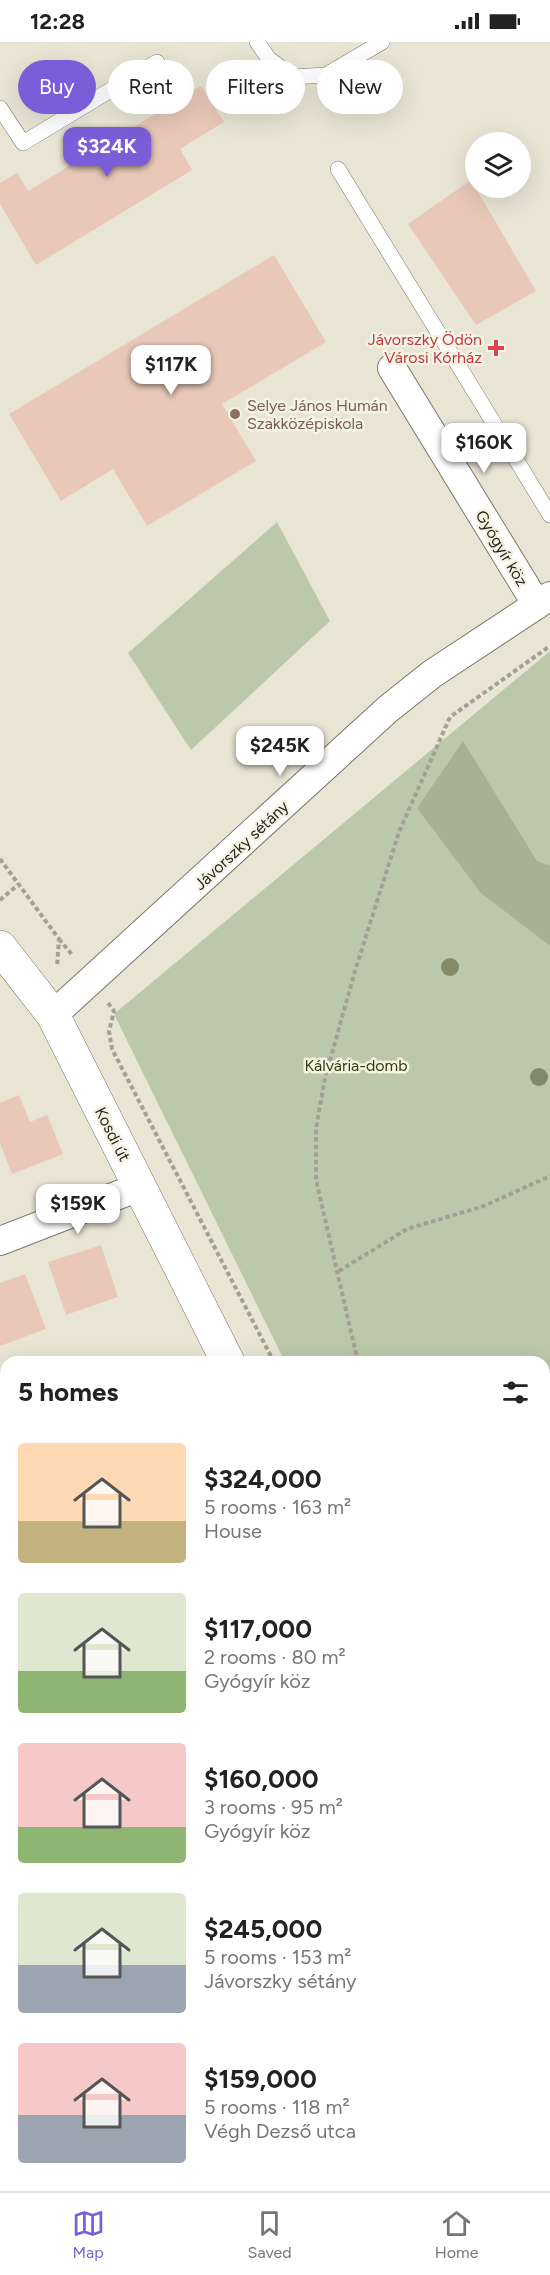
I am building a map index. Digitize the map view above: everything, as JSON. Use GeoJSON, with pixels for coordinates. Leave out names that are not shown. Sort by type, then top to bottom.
{"type":"FeatureCollection","features":[{"type":"Feature","properties":{"kind":"street","name":"Gyógyír köz"},"geometry":{"type":"LineString","coordinates":[[392,368],[544,600]]}},
{"type":"Feature","properties":{"kind":"street","name":"Jávorszky sétány"},"geometry":{"type":"LineString","coordinates":[[53,1015],[388,710],[432,674],[544,600]]}},
{"type":"Feature","properties":{"kind":"street","name":"Kosdi út"},"geometry":{"type":"LineString","coordinates":[[0,946],[53,1015],[225,1356]]}},
{"type":"Feature","properties":{"kind":"street"},"geometry":{"type":"LineString","coordinates":[[0,1240],[139,1187]]}},
{"type":"Feature","properties":{"kind":"lane"},"geometry":{"type":"LineString","coordinates":[[257,42],[269,59],[293,77],[326,75],[382,42]]}},
{"type":"Feature","properties":{"kind":"lane"},"geometry":{"type":"LineString","coordinates":[[0,108],[23,143],[108,92]]}},
{"type":"Feature","properties":{"kind":"lane"},"geometry":{"type":"LineString","coordinates":[[338,169],[550,515]]}},
{"type":"Feature","properties":{"kind":"path"},"geometry":{"type":"LineString","coordinates":[[357,1356],[339,1271],[316,1180],[316,1128],[325,1078],[355,971],[399,832],[450,717],[549,646]]}},
{"type":"Feature","properties":{"kind":"path"},"geometry":{"type":"LineString","coordinates":[[0,859],[59,939],[93,980],[114,1011],[109,1031],[112,1049],[271,1356]]}},
{"type":"Feature","properties":{"kind":"path"},"geometry":{"type":"LineString","coordinates":[[0,900],[19,884]]}},
{"type":"Feature","properties":{"kind":"path"},"geometry":{"type":"LineString","coordinates":[[53,1015],[59,939]]}},
{"type":"Feature","properties":{"kind":"path"},"geometry":{"type":"LineString","coordinates":[[339,1271],[407,1229],[484,1206],[550,1176]]}},
{"type":"Feature","properties":{"kind":"green space"},"geometry":{"type":"Polygon","coordinates":[[[277,522],[330,621],[191,750],[128,653],[277,522]]]}},
{"type":"Feature","properties":{"kind":"green space","name":"Kálvária-domb"},"geometry":{"type":"Polygon","coordinates":[[[550,651],[550,1356],[282,1356],[114,1014],[550,651]]]}},
{"type":"Feature","properties":{"kind":"green space"},"geometry":{"type":"Polygon","coordinates":[[[463,741],[537,861],[550,866],[550,946],[481,893],[417,808],[463,741]]]}},
{"type":"Feature","properties":{"kind":"building"},"geometry":{"type":"Polygon","coordinates":[[[201,86],[206,94],[206,114],[219,114],[224,122],[180,149],[192,170],[36,265],[0,204],[0,183],[17,173],[28,191],[155,114],[194,114],[194,90],[201,86]]]}},
{"type":"Feature","properties":{"kind":"building"},"geometry":{"type":"Polygon","coordinates":[[[465,184],[465,198],[482,198],[536,291],[476,325],[408,224],[465,184]]]}},
{"type":"Feature","properties":{"kind":"building"},"geometry":{"type":"Polygon","coordinates":[[[274,255],[326,342],[222,404],[256,461],[147,526],[113,469],[61,501],[9,414],[274,255]]]}},
{"type":"Feature","properties":{"kind":"building"},"geometry":{"type":"Polygon","coordinates":[[[19,1095],[30,1122],[47,1115],[63,1154],[12,1174],[0,1143],[0,1103],[19,1095]]]}},
{"type":"Feature","properties":{"kind":"building"},"geometry":{"type":"Polygon","coordinates":[[[101,1245],[118,1297],[66,1315],[48,1262],[101,1245]]]}},
{"type":"Feature","properties":{"kind":"building"},"geometry":{"type":"Polygon","coordinates":[[[25,1274],[46,1329],[0,1346],[0,1283],[25,1274]]]}},
{"type":"Feature","properties":{"kind":"place","name":"Jávorszky Ödön Városi Kórház"},"geometry":{"type":"Point","coordinates":[496,348]}},
{"type":"Feature","properties":{"kind":"place","name":"Selye János Humán Szakközépiskola"},"geometry":{"type":"Point","coordinates":[235,414]}}]}
